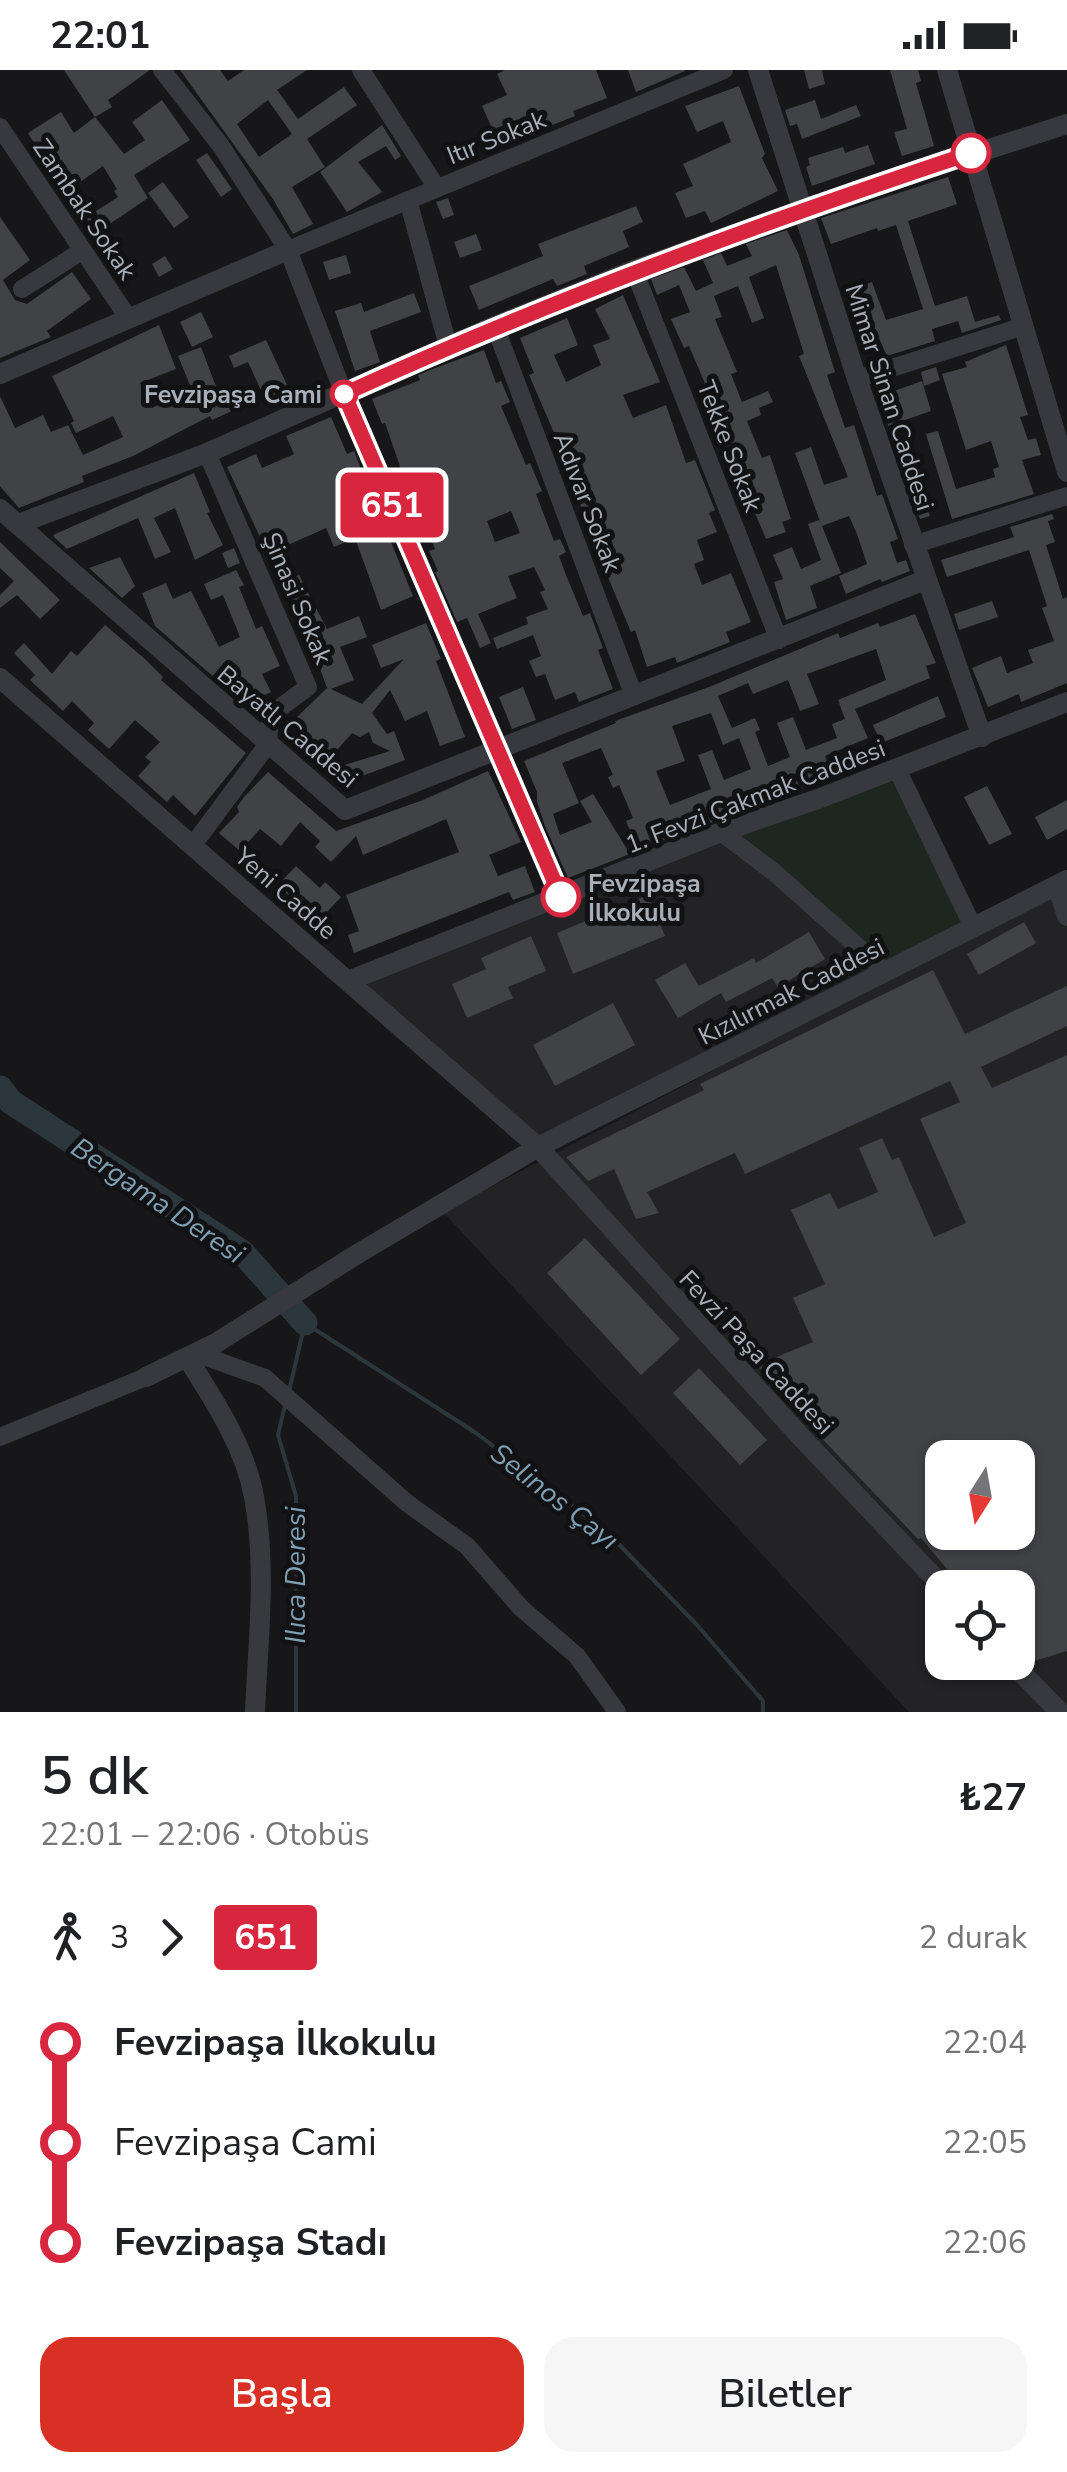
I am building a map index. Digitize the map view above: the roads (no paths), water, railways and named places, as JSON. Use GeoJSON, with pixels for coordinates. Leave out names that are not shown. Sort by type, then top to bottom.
{"type":"FeatureCollection","features":[{"type":"Feature","properties":{"kind":"street"},"geometry":{"type":"LineString","coordinates":[[162,70],[221,146],[288,250],[344,394],[561,897]]}},
{"type":"Feature","properties":{"kind":"street"},"geometry":{"type":"LineString","coordinates":[[361,70],[437,188]]}},
{"type":"Feature","properties":{"kind":"street","name":"Itır Sokak"},"geometry":{"type":"LineString","coordinates":[[288,250],[724,70]]}},
{"type":"Feature","properties":{"kind":"street","name":"Mimar Sinan Caddesi"},"geometry":{"type":"LineString","coordinates":[[758,70],[913,545],[982,737]]}},
{"type":"Feature","properties":{"kind":"street"},"geometry":{"type":"LineString","coordinates":[[946,70],[1067,472]]}},
{"type":"Feature","properties":{"kind":"street"},"geometry":{"type":"LineString","coordinates":[[18,524],[208,452],[448,346],[634,270],[801,210],[1067,124]]}},
{"type":"Feature","properties":{"kind":"street","name":"Zambak Sokak"},"geometry":{"type":"LineString","coordinates":[[0,127],[128,319]]}},
{"type":"Feature","properties":{"kind":"street"},"geometry":{"type":"LineString","coordinates":[[408,200],[448,346]]}},
{"type":"Feature","properties":{"kind":"street"},"geometry":{"type":"LineString","coordinates":[[0,374],[288,250]]}},
{"type":"Feature","properties":{"kind":"street"},"geometry":{"type":"LineString","coordinates":[[22,290],[82,251]]}},
{"type":"Feature","properties":{"kind":"street","name":"Tekke Sokak"},"geometry":{"type":"LineString","coordinates":[[634,270],[779,640]]}},
{"type":"Feature","properties":{"kind":"street","name":"Adıvar Sokak"},"geometry":{"type":"LineString","coordinates":[[495,326],[634,696]]}},
{"type":"Feature","properties":{"kind":"street"},"geometry":{"type":"LineString","coordinates":[[858,380],[1024,326]]}},
{"type":"Feature","properties":{"kind":"street","name":"Şinasi Sokak"},"geometry":{"type":"LineString","coordinates":[[193,845],[268,744],[270,715],[308,687],[208,452]]}},
{"type":"Feature","properties":{"kind":"street"},"geometry":{"type":"LineString","coordinates":[[913,545],[1067,496]]}},
{"type":"Feature","properties":{"kind":"street","name":"Bayatlı Caddesi"},"geometry":{"type":"LineString","coordinates":[[0,509],[345,810],[925,580]]}},
{"type":"Feature","properties":{"kind":"street","name":"Yeni Cadde"},"geometry":{"type":"LineString","coordinates":[[0,678],[538,1147]]}},
{"type":"Feature","properties":{"kind":"street","name":"1. Fevzi Çakmak Caddesi"},"geometry":{"type":"LineString","coordinates":[[348,981],[720,832],[897,769],[1067,702]]}},
{"type":"Feature","properties":{"kind":"street"},"geometry":{"type":"LineString","coordinates":[[897,769],[973,927]]}},
{"type":"Feature","properties":{"kind":"street"},"geometry":{"type":"LineString","coordinates":[[720,832],[775,873],[885,971]]}},
{"type":"Feature","properties":{"kind":"street"},"geometry":{"type":"LineString","coordinates":[[1062,882],[1067,916]]}},
{"type":"Feature","properties":{"kind":"street","name":"Kızılırmak Caddesi"},"geometry":{"type":"LineString","coordinates":[[146,1378],[201,1352],[538,1147],[1062,882]]}},
{"type":"Feature","properties":{"kind":"street","name":"Fevzi Paşa Caddesi"},"geometry":{"type":"LineString","coordinates":[[538,1147],[800,1437],[927,1570]]}},
{"type":"Feature","properties":{"kind":"street"},"geometry":{"type":"LineString","coordinates":[[201,1352],[265,1378],[407,1503],[466,1546],[521,1608],[576,1656],[618,1712]]}},
{"type":"Feature","properties":{"kind":"street"},"geometry":{"type":"LineString","coordinates":[[201,1352],[254,1493],[260,1583],[254,1712]]}},
{"type":"Feature","properties":{"kind":"street"},"geometry":{"type":"LineString","coordinates":[[0,1437],[146,1378]]}},
{"type":"Feature","properties":{"kind":"street"},"geometry":{"type":"LineString","coordinates":[[1029,1680],[1060,1712]]}},
{"type":"Feature","properties":{"kind":"waterway","name":"Bergama Deresi"},"geometry":{"type":"LineString","coordinates":[[0,1088],[11,1102],[242,1252],[305,1323]]}},
{"type":"Feature","properties":{"kind":"waterway","name":"Selinos Çayı"},"geometry":{"type":"LineString","coordinates":[[289,1391],[305,1323],[476,1433],[607,1532],[697,1625],[763,1701],[763,1712]]}},
{"type":"Feature","properties":{"kind":"waterway","name":"Ilıca Deresi"},"geometry":{"type":"LineString","coordinates":[[285,1405],[278,1435],[296,1496],[296,1712]]}},
{"type":"Feature","properties":{"kind":"place","name":"Fevzipaşa Cami"},"geometry":{"type":"Point","coordinates":[344,394]}},
{"type":"Feature","properties":{"kind":"place","name":"Fevzipaşa İlkokulu"},"geometry":{"type":"Point","coordinates":[561,897]}}]}
